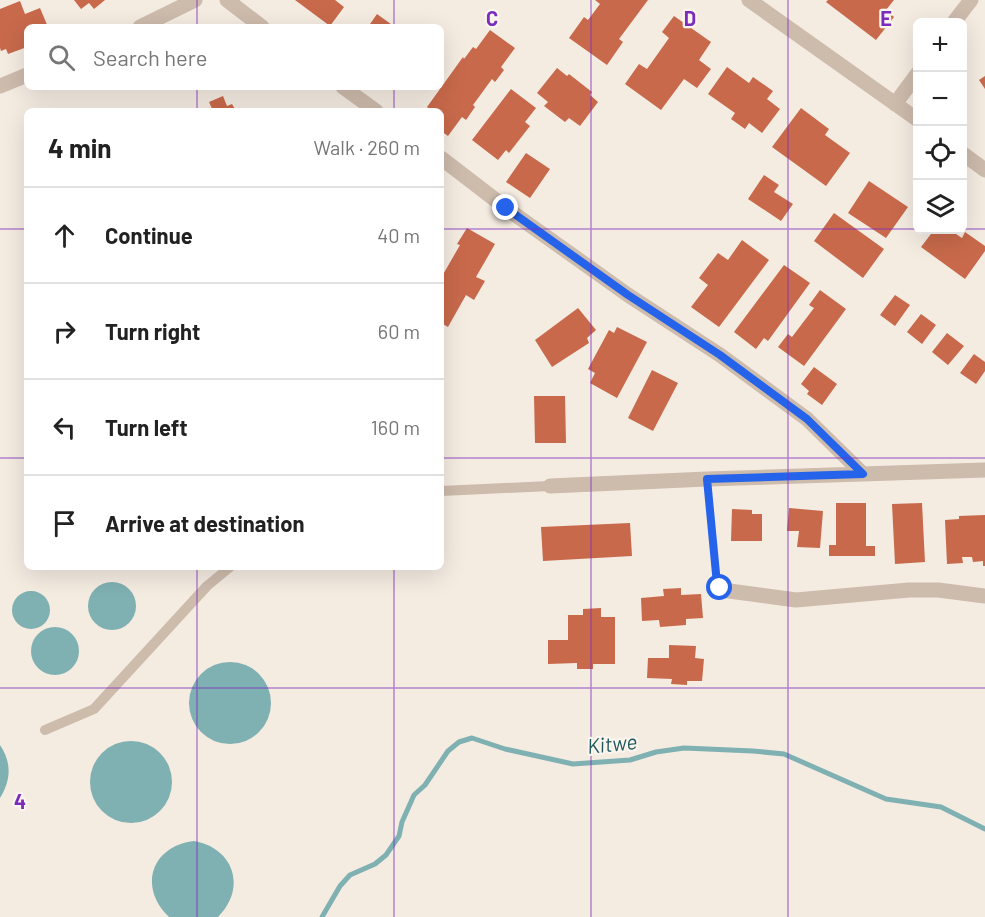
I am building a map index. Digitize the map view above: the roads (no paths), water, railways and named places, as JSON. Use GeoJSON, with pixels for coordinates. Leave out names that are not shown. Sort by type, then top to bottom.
{"type":"FeatureCollection","features":[{"type":"Feature","properties":{"kind":"street"},"geometry":{"type":"LineString","coordinates":[[146,24],[195,0]]}},
{"type":"Feature","properties":{"kind":"street"},"geometry":{"type":"LineString","coordinates":[[227,0],[258,24]]}},
{"type":"Feature","properties":{"kind":"street"},"geometry":{"type":"LineString","coordinates":[[749,0],[913,117]]}},
{"type":"Feature","properties":{"kind":"street"},"geometry":{"type":"LineString","coordinates":[[957,18],[971,0]]}},
{"type":"Feature","properties":{"kind":"street"},"geometry":{"type":"LineString","coordinates":[[0,86],[24,76]]}},
{"type":"Feature","properties":{"kind":"street"},"geometry":{"type":"LineString","coordinates":[[895,104],[913,80]]}},
{"type":"Feature","properties":{"kind":"street"},"geometry":{"type":"LineString","coordinates":[[347,90],[372,108]]}},
{"type":"Feature","properties":{"kind":"street"},"geometry":{"type":"LineString","coordinates":[[967,156],[985,170]]}},
{"type":"Feature","properties":{"kind":"street"},"geometry":{"type":"LineString","coordinates":[[444,160],[506,208],[628,295],[720,355],[807,419],[863,474]]}},
{"type":"Feature","properties":{"kind":"street"},"geometry":{"type":"LineString","coordinates":[[550,486],[985,470]]}},
{"type":"Feature","properties":{"kind":"street"},"geometry":{"type":"LineString","coordinates":[[718,586],[722,590],[796,600],[909,590],[938,590],[985,596]]}},
{"type":"Feature","properties":{"kind":"lane"},"geometry":{"type":"LineString","coordinates":[[444,492],[550,486]]}},
{"type":"Feature","properties":{"kind":"lane"},"geometry":{"type":"LineString","coordinates":[[45,730],[94,709],[207,586],[226,570]]}},
{"type":"Feature","properties":{"kind":"water"},"geometry":{"type":"Polygon","coordinates":[[[112,582],[129,589],[136,606],[129,623],[112,630],[95,623],[88,606],[95,589],[112,582]]]}},
{"type":"Feature","properties":{"kind":"water"},"geometry":{"type":"Polygon","coordinates":[[[31,591],[44,597],[50,610],[44,623],[31,629],[18,623],[12,610],[18,597],[31,591]]]}},
{"type":"Feature","properties":{"kind":"water"},"geometry":{"type":"Polygon","coordinates":[[[55,627],[72,634],[79,651],[72,668],[55,675],[38,668],[31,651],[38,634],[55,627]]]}},
{"type":"Feature","properties":{"kind":"water"},"geometry":{"type":"Polygon","coordinates":[[[222,662],[238,662],[253,669],[264,680],[271,695],[268,719],[259,732],[238,744],[222,744],[207,737],[196,726],[189,711],[189,695],[196,680],[207,669],[222,662]]]}},
{"type":"Feature","properties":{"kind":"water"},"geometry":{"type":"Polygon","coordinates":[[[123,741],[139,741],[154,748],[165,759],[172,774],[169,798],[160,811],[139,823],[123,823],[108,816],[97,805],[90,790],[90,774],[97,759],[108,748],[123,741]]]}},
{"type":"Feature","properties":{"kind":"water"},"geometry":{"type":"Polygon","coordinates":[[[0,745],[7,758],[9,772],[0,798],[0,745]]]}},
{"type":"Feature","properties":{"kind":"water"},"geometry":{"type":"Polygon","coordinates":[[[194,841],[208,845],[227,860],[234,882],[232,894],[227,906],[218,917],[169,917],[159,906],[154,894],[152,882],[154,870],[159,860],[168,851],[194,841]]]}},
{"type":"Feature","properties":{"kind":"waterway","name":"Kitwe"},"geometry":{"type":"LineString","coordinates":[[322,917],[340,886],[350,875],[375,864],[386,855],[399,836],[402,822],[414,795],[425,785],[448,751],[459,742],[472,738],[505,749],[573,764],[630,760],[656,752],[684,748],[784,754],[886,799],[941,807],[985,829]]}}]}
